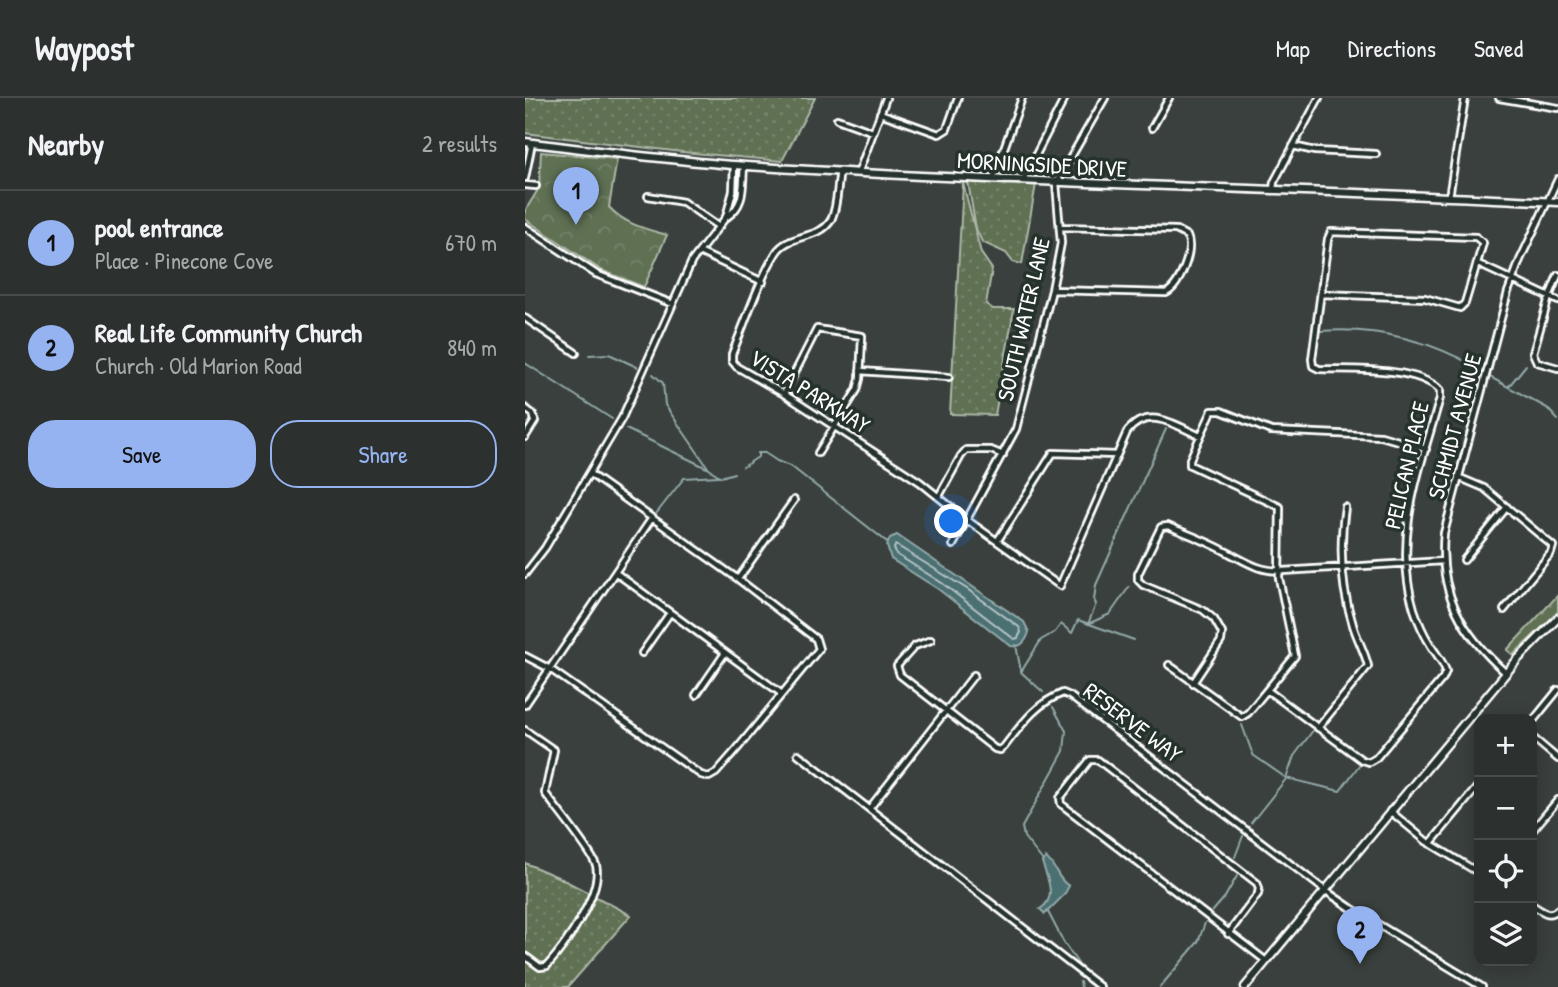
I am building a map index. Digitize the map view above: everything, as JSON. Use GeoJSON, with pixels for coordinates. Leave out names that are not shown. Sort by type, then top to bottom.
{"type":"FeatureCollection","features":[{"type":"Feature","properties":{"kind":"street"},"geometry":{"type":"LineString","coordinates":[[859,172],[886,98]]}},
{"type":"Feature","properties":{"kind":"street"},"geometry":{"type":"LineString","coordinates":[[880,114],[942,134],[947,129],[958,98]]}},
{"type":"Feature","properties":{"kind":"street"},"geometry":{"type":"LineString","coordinates":[[993,180],[1022,98]]}},
{"type":"Feature","properties":{"kind":"street"},"geometry":{"type":"LineString","coordinates":[[1023,181],[1065,98]]}},
{"type":"Feature","properties":{"kind":"street"},"geometry":{"type":"LineString","coordinates":[[1056,183],[1105,98]]}},
{"type":"Feature","properties":{"kind":"street"},"geometry":{"type":"LineString","coordinates":[[1152,128],[1168,98]]}},
{"type":"Feature","properties":{"kind":"street"},"geometry":{"type":"LineString","coordinates":[[1273,189],[1319,98]]}},
{"type":"Feature","properties":{"kind":"street"},"geometry":{"type":"LineString","coordinates":[[1449,198],[1465,98]]}},
{"type":"Feature","properties":{"kind":"street"},"geometry":{"type":"LineString","coordinates":[[1499,98],[1558,107]]}},
{"type":"Feature","properties":{"kind":"street"},"geometry":{"type":"LineString","coordinates":[[837,119],[873,132]]}},
{"type":"Feature","properties":{"kind":"street"},"geometry":{"type":"LineString","coordinates":[[525,178],[528,143]]}},
{"type":"Feature","properties":{"kind":"street","name":"MORNINGSIDE DRIVE"},"geometry":{"type":"LineString","coordinates":[[528,143],[744,166],[1056,183],[1273,189],[1558,202]]}},
{"type":"Feature","properties":{"kind":"street"},"geometry":{"type":"LineString","coordinates":[[1293,146],[1376,154]]}},
{"type":"Feature","properties":{"kind":"street"},"geometry":{"type":"LineString","coordinates":[[526,571],[545,548],[590,474],[630,402],[692,261],[726,217],[733,191],[734,165]]}},
{"type":"Feature","properties":{"kind":"street"},"geometry":{"type":"LineString","coordinates":[[726,217],[737,210],[744,166]]}},
{"type":"Feature","properties":{"kind":"street","name":"VISTA PARKWAY"},"geometry":{"type":"LineString","coordinates":[[840,170],[831,220],[824,228],[779,249],[732,354],[732,361],[737,367],[784,394],[939,496],[967,520],[1059,586],[1117,455]]}},
{"type":"Feature","properties":{"kind":"street","name":"SCHMIDT AVENUE"},"geometry":{"type":"LineString","coordinates":[[1506,673],[1479,648],[1462,622],[1448,588],[1443,561],[1445,525],[1513,279],[1558,179]]}},
{"type":"Feature","properties":{"kind":"street","name":"SOUTH WATER LANE"},"geometry":{"type":"LineString","coordinates":[[953,545],[1016,429],[1052,290],[1061,243],[1056,183]]}},
{"type":"Feature","properties":{"kind":"street"},"geometry":{"type":"LineString","coordinates":[[525,185],[536,186]]}},
{"type":"Feature","properties":{"kind":"street"},"geometry":{"type":"LineString","coordinates":[[648,196],[683,202],[719,228]]}},
{"type":"Feature","properties":{"kind":"street"},"geometry":{"type":"LineString","coordinates":[[525,227],[596,274],[673,304]]}},
{"type":"Feature","properties":{"kind":"street"},"geometry":{"type":"LineString","coordinates":[[1052,290],[1170,292],[1189,253],[1188,238],[1176,230],[1061,227]]}},
{"type":"Feature","properties":{"kind":"street"},"geometry":{"type":"LineString","coordinates":[[1331,232],[1476,237],[1483,241],[1483,250],[1464,305],[1460,309],[1425,298],[1321,294],[1331,232]]}},
{"type":"Feature","properties":{"kind":"street"},"geometry":{"type":"LineString","coordinates":[[699,252],[763,282]]}},
{"type":"Feature","properties":{"kind":"street"},"geometry":{"type":"LineString","coordinates":[[1478,264],[1558,301]]}},
{"type":"Feature","properties":{"kind":"street"},"geometry":{"type":"LineString","coordinates":[[1558,275],[1533,354],[1535,360],[1543,365],[1558,368]]}},
{"type":"Feature","properties":{"kind":"street","name":"PELICAN PLACE"},"geometry":{"type":"LineString","coordinates":[[1318,728],[1361,760],[1370,762],[1445,674],[1444,664],[1418,619],[1406,564],[1408,517],[1440,390],[1434,385],[1395,372],[1319,369],[1314,366],[1312,359],[1321,294]]}},
{"type":"Feature","properties":{"kind":"street"},"geometry":{"type":"LineString","coordinates":[[525,318],[576,353]]}},
{"type":"Feature","properties":{"kind":"street"},"geometry":{"type":"LineString","coordinates":[[784,394],[817,329],[862,336],[857,390],[818,453]]}},
{"type":"Feature","properties":{"kind":"street"},"geometry":{"type":"LineString","coordinates":[[860,371],[949,377]]}},
{"type":"Feature","properties":{"kind":"street"},"geometry":{"type":"LineString","coordinates":[[525,408],[534,418],[534,424],[525,437]]}},
{"type":"Feature","properties":{"kind":"street"},"geometry":{"type":"LineString","coordinates":[[1169,665],[1242,717],[1295,654],[1284,612],[1279,572],[1280,507],[1190,465],[1190,458],[1209,415],[1214,410],[1271,430],[1381,436],[1426,449]]}},
{"type":"Feature","properties":{"kind":"street"},"geometry":{"type":"LineString","coordinates":[[998,540],[1053,453],[1117,455],[1127,432],[1134,423],[1142,419],[1164,420],[1200,436]]}},
{"type":"Feature","properties":{"kind":"street"},"geometry":{"type":"LineString","coordinates":[[939,496],[966,450],[991,450],[1003,455]]}},
{"type":"Feature","properties":{"kind":"street"},"geometry":{"type":"LineString","coordinates":[[525,656],[550,669],[620,720],[703,776],[709,777],[716,773],[819,652],[816,639],[738,579],[590,474]]}},
{"type":"Feature","properties":{"kind":"street"},"geometry":{"type":"LineString","coordinates":[[1458,477],[1479,485],[1552,544],[1553,552],[1504,610]]}},
{"type":"Feature","properties":{"kind":"street"},"geometry":{"type":"LineString","coordinates":[[738,579],[794,500]]}},
{"type":"Feature","properties":{"kind":"street"},"geometry":{"type":"LineString","coordinates":[[1267,690],[1318,728],[1368,666],[1348,606],[1342,568],[1345,507]]}},
{"type":"Feature","properties":{"kind":"street"},"geometry":{"type":"LineString","coordinates":[[1464,560],[1507,507]]}},
{"type":"Feature","properties":{"kind":"street"},"geometry":{"type":"LineString","coordinates":[[525,705],[652,518]]}},
{"type":"Feature","properties":{"kind":"street"},"geometry":{"type":"LineString","coordinates":[[1193,683],[1222,639],[1221,629],[1206,612],[1143,585],[1138,580],[1161,527],[1168,526],[1222,549],[1256,568],[1279,572],[1443,561]]}},
{"type":"Feature","properties":{"kind":"street"},"geometry":{"type":"LineString","coordinates":[[774,528],[782,534]]}},
{"type":"Feature","properties":{"kind":"street"},"geometry":{"type":"LineString","coordinates":[[616,573],[782,694]]}},
{"type":"Feature","properties":{"kind":"street"},"geometry":{"type":"LineString","coordinates":[[642,653],[670,613]]}},
{"type":"Feature","properties":{"kind":"street"},"geometry":{"type":"LineString","coordinates":[[1245,987],[1506,673],[1558,618]]}},
{"type":"Feature","properties":{"kind":"street","name":"RESERVE WAY"},"geometry":{"type":"LineString","coordinates":[[931,640],[915,646],[897,666],[899,675],[995,749],[1005,747],[1033,710],[1063,693],[1070,695],[1326,891]]}},
{"type":"Feature","properties":{"kind":"street"},"geometry":{"type":"LineString","coordinates":[[696,695],[725,653]]}},
{"type":"Feature","properties":{"kind":"street"},"geometry":{"type":"LineString","coordinates":[[870,809],[974,675]]}},
{"type":"Feature","properties":{"kind":"street"},"geometry":{"type":"LineString","coordinates":[[1537,716],[1558,690]]}},
{"type":"Feature","properties":{"kind":"street"},"geometry":{"type":"LineString","coordinates":[[525,730],[554,750],[545,793],[594,860],[596,877],[576,928],[547,966],[540,967],[525,956]]}},
{"type":"Feature","properties":{"kind":"street"},"geometry":{"type":"LineString","coordinates":[[1537,741],[1558,759]]}},
{"type":"Feature","properties":{"kind":"street"},"geometry":{"type":"LineString","coordinates":[[798,754],[1100,987]]}},
{"type":"Feature","properties":{"kind":"street"},"geometry":{"type":"LineString","coordinates":[[1228,934],[1258,894],[1257,883],[1098,760],[1088,762],[1060,798],[1060,802],[1228,934],[1266,961]]}},
{"type":"Feature","properties":{"kind":"street"},"geometry":{"type":"LineString","coordinates":[[1430,844],[1474,791]]}},
{"type":"Feature","properties":{"kind":"street"},"geometry":{"type":"LineString","coordinates":[[1537,825],[1558,800]]}},
{"type":"Feature","properties":{"kind":"street"},"geometry":{"type":"LineString","coordinates":[[1390,811],[1430,844],[1474,870]]}},
{"type":"Feature","properties":{"kind":"street"},"geometry":{"type":"LineString","coordinates":[[1326,891],[1482,987]]}},
{"type":"Feature","properties":{"kind":"street"},"geometry":{"type":"LineString","coordinates":[[1537,908],[1549,914],[1558,909]]}},
{"type":"Feature","properties":{"kind":"green space"},"geometry":{"type":"Polygon","coordinates":[[[525,98],[815,98],[782,161],[525,133],[525,98]]]}},
{"type":"Feature","properties":{"kind":"green space"},"geometry":{"type":"Polygon","coordinates":[[[541,152],[617,159],[609,207],[628,222],[667,235],[644,287],[601,270],[525,219],[525,211],[539,188],[541,152]]]}},
{"type":"Feature","properties":{"kind":"green space"},"geometry":{"type":"Polygon","coordinates":[[[968,182],[1036,184],[1022,264],[1013,262],[1006,253],[982,242],[976,229],[968,182]]]}},
{"type":"Feature","properties":{"kind":"green space"},"geometry":{"type":"Polygon","coordinates":[[[963,183],[981,253],[992,269],[986,304],[993,309],[1014,309],[995,415],[950,414],[963,183]]]}},
{"type":"Feature","properties":{"kind":"green space"},"geometry":{"type":"Polygon","coordinates":[[[1558,595],[1558,612],[1513,655],[1507,650],[1558,595]]]}},
{"type":"Feature","properties":{"kind":"green space"},"geometry":{"type":"Polygon","coordinates":[[[525,863],[631,915],[568,987],[525,987],[525,863]]]}},
{"type":"Feature","properties":{"kind":"water"},"geometry":{"type":"Polygon","coordinates":[[[897,535],[1024,622],[1029,632],[1025,641],[1018,646],[1011,646],[938,589],[891,559],[887,546],[890,538],[897,535]]]}},
{"type":"Feature","properties":{"kind":"water"},"geometry":{"type":"Polygon","coordinates":[[[1046,858],[1069,886],[1045,914],[1040,909],[1050,894],[1042,862],[1046,858]]]}},
{"type":"Feature","properties":{"kind":"waterway"},"geometry":{"type":"LineString","coordinates":[[1320,331],[1362,331],[1401,337],[1439,349],[1476,367]]}},
{"type":"Feature","properties":{"kind":"waterway"},"geometry":{"type":"LineString","coordinates":[[589,355],[609,354],[637,367]]}},
{"type":"Feature","properties":{"kind":"waterway"},"geometry":{"type":"LineString","coordinates":[[525,363],[612,419]]}},
{"type":"Feature","properties":{"kind":"waterway"},"geometry":{"type":"LineString","coordinates":[[1509,386],[1526,365]]}},
{"type":"Feature","properties":{"kind":"waterway"},"geometry":{"type":"LineString","coordinates":[[653,374],[663,383],[665,405],[709,469],[721,477],[734,473]]}},
{"type":"Feature","properties":{"kind":"waterway"},"geometry":{"type":"LineString","coordinates":[[1490,377],[1547,408],[1558,420]]}},
{"type":"Feature","properties":{"kind":"waterway"},"geometry":{"type":"LineString","coordinates":[[626,429],[707,468]]}},
{"type":"Feature","properties":{"kind":"waterway"},"geometry":{"type":"LineString","coordinates":[[1088,624],[1096,604],[1096,585],[1166,429]]}},
{"type":"Feature","properties":{"kind":"waterway"},"geometry":{"type":"LineString","coordinates":[[743,467],[758,457],[758,453],[765,453],[792,467],[887,542]]}},
{"type":"Feature","properties":{"kind":"waterway"},"geometry":{"type":"LineString","coordinates":[[656,514],[684,478],[718,476]]}},
{"type":"Feature","properties":{"kind":"waterway"},"geometry":{"type":"LineString","coordinates":[[1090,623],[1110,614],[1129,587]]}},
{"type":"Feature","properties":{"kind":"waterway"},"geometry":{"type":"LineString","coordinates":[[1043,692],[1021,672],[1041,640],[1055,632],[1061,624],[1072,633],[1078,620],[1134,640]]}},
{"type":"Feature","properties":{"kind":"waterway"},"geometry":{"type":"LineString","coordinates":[[1016,645],[1021,672]]}},
{"type":"Feature","properties":{"kind":"waterway"},"geometry":{"type":"LineString","coordinates":[[1043,861],[1024,837],[1022,827],[1064,751],[1066,731],[1053,707]]}},
{"type":"Feature","properties":{"kind":"waterway"},"geometry":{"type":"LineString","coordinates":[[1242,725],[1253,755],[1286,778],[1340,791],[1360,764]]}},
{"type":"Feature","properties":{"kind":"waterway"},"geometry":{"type":"LineString","coordinates":[[1251,823],[1286,779],[1294,756],[1314,729]]}},
{"type":"Feature","properties":{"kind":"waterway"},"geometry":{"type":"LineString","coordinates":[[1235,857],[1243,836]]}},
{"type":"Feature","properties":{"kind":"waterway"},"geometry":{"type":"LineString","coordinates":[[1212,912],[1225,897],[1237,876]]}},
{"type":"Feature","properties":{"kind":"waterway"},"geometry":{"type":"LineString","coordinates":[[1048,912],[1079,965]]}},
{"type":"Feature","properties":{"kind":"waterway"},"geometry":{"type":"LineString","coordinates":[[1160,987],[1198,942],[1205,923]]}},
{"type":"Feature","properties":{"kind":"waterway"},"geometry":{"type":"LineString","coordinates":[[1080,982],[1081,987]]}},
{"type":"Feature","properties":{"kind":"place","name":"pool entrance"},"geometry":{"type":"Point","coordinates":[576,225]}},
{"type":"Feature","properties":{"kind":"place","name":"Real Life Community Church"},"geometry":{"type":"Point","coordinates":[1360,964]}}]}
